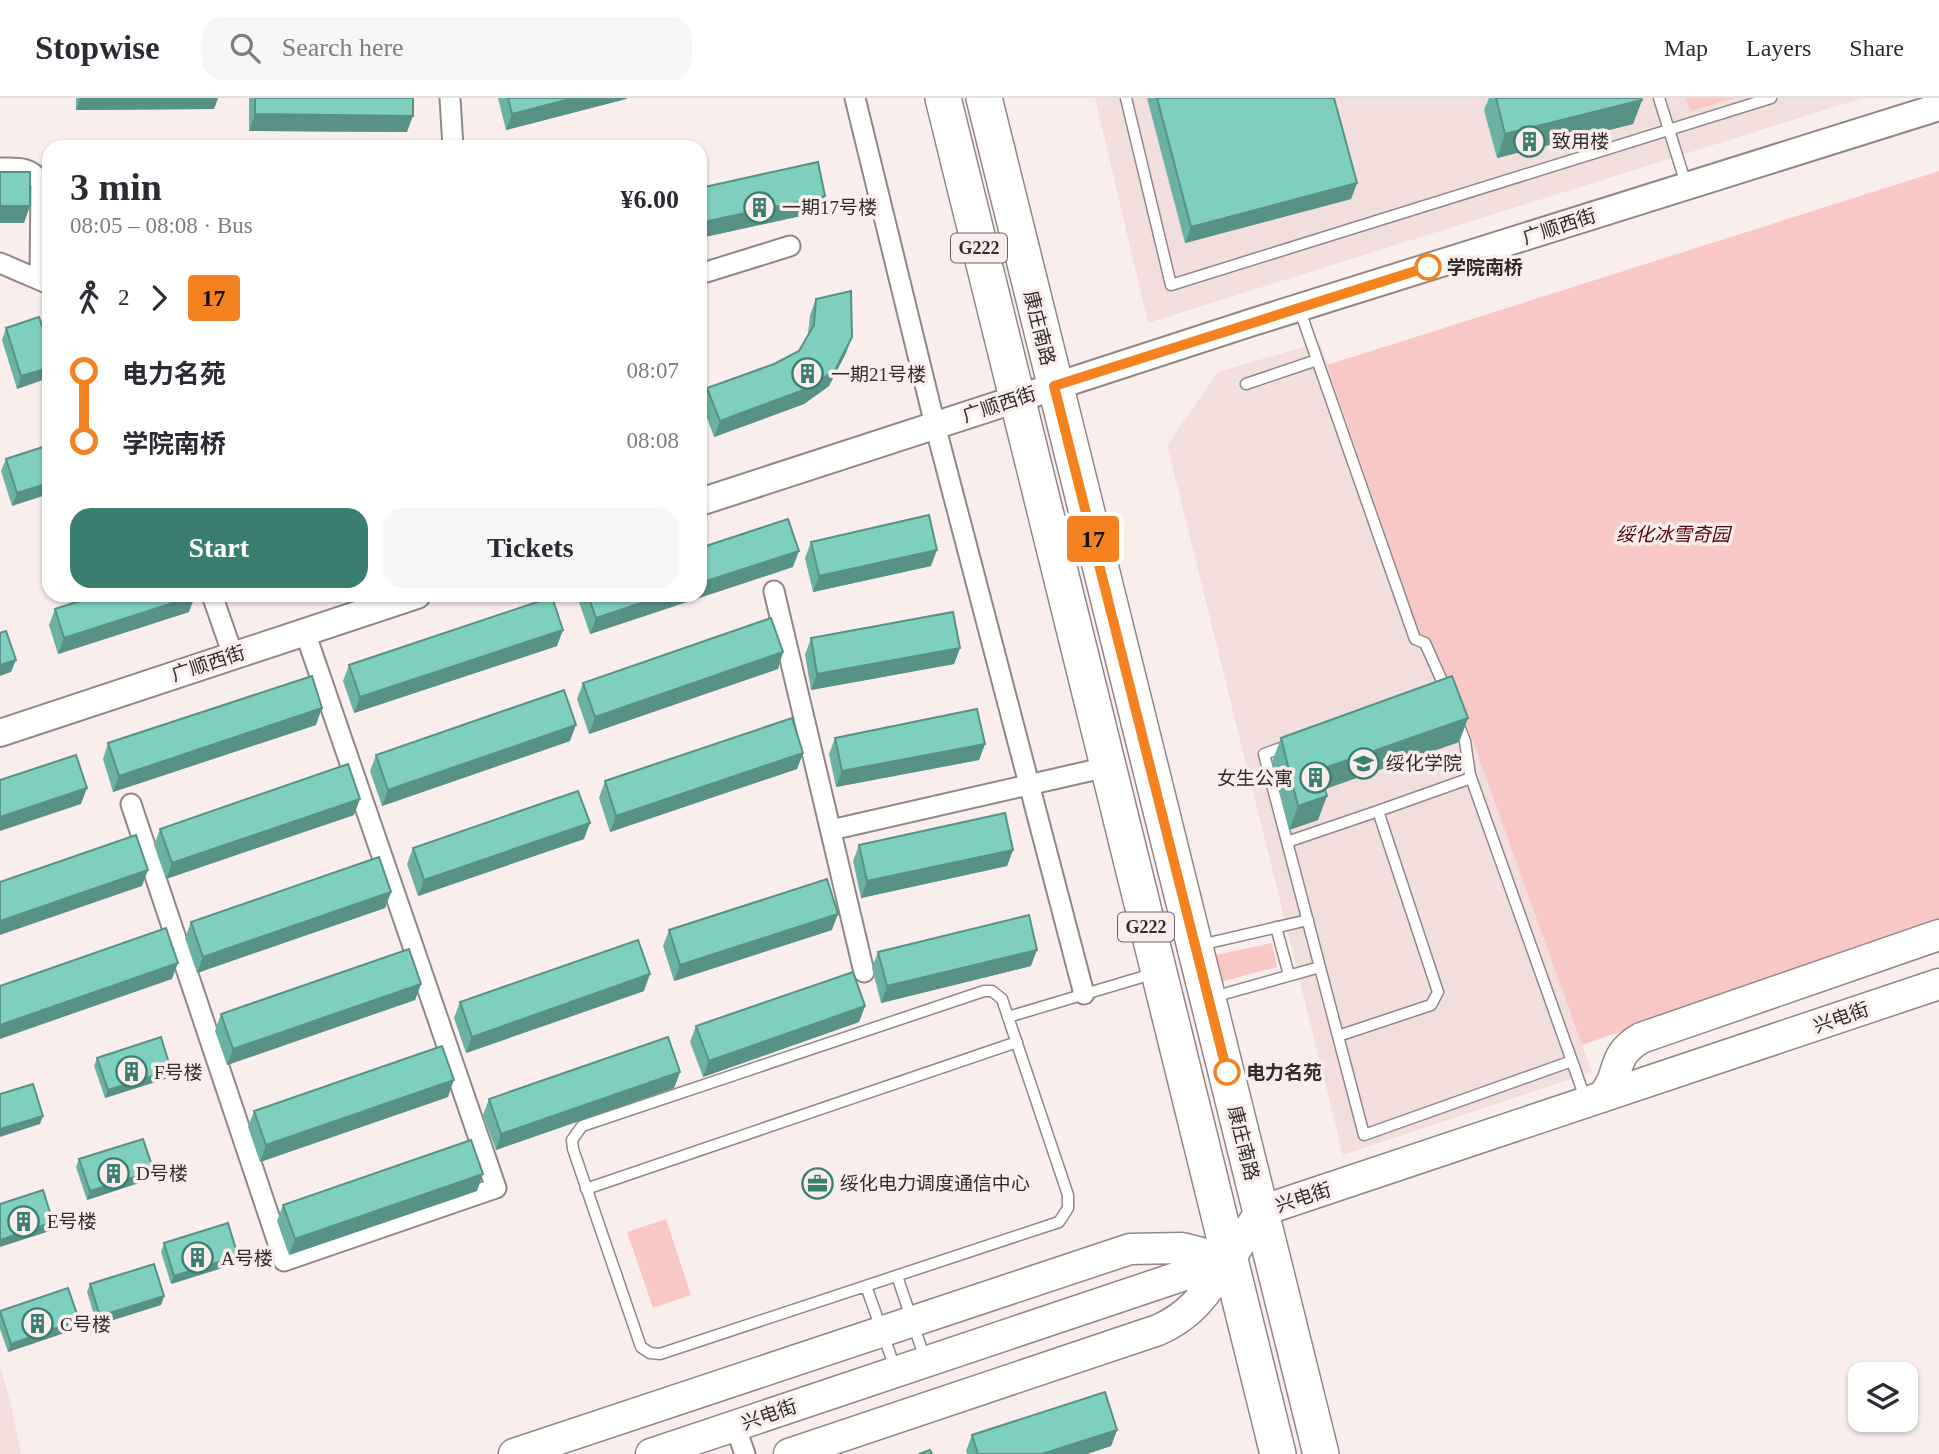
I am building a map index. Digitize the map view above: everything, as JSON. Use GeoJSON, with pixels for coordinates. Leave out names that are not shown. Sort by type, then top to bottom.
{"type":"FeatureCollection","features":[{"type":"Feature","properties":{"kind":"highway","name":"康庄南路"},"geometry":{"type":"LineString","coordinates":[[943,98],[1278,1454]]}},
{"type":"Feature","properties":{"kind":"highway","name":"康庄南路"},"geometry":{"type":"LineString","coordinates":[[984,98],[1054,386],[1210,998],[1321,1454]]}},
{"type":"Feature","properties":{"kind":"main road","name":"广顺西街"},"geometry":{"type":"LineString","coordinates":[[707,500],[1299,307],[1939,107]]}},
{"type":"Feature","properties":{"kind":"main road","name":"广顺西街"},"geometry":{"type":"LineString","coordinates":[[0,733],[396,602]]}},
{"type":"Feature","properties":{"kind":"main road"},"geometry":{"type":"LineString","coordinates":[[1594,1100],[1612,1086],[1622,1052],[1642,1038],[1939,936]]}},
{"type":"Feature","properties":{"kind":"main road","name":"兴电街"},"geometry":{"type":"LineString","coordinates":[[651,1454],[1228,1260],[1261,1212],[1939,984]]}},
{"type":"Feature","properties":{"kind":"main road"},"geometry":{"type":"LineString","coordinates":[[514,1454],[1130,1249],[1182,1248],[1228,1260],[1199,1303],[1181,1320],[1158,1331],[789,1454]]}},
{"type":"Feature","properties":{"kind":"street"},"geometry":{"type":"LineString","coordinates":[[450,98],[453,140]]}},
{"type":"Feature","properties":{"kind":"street"},"geometry":{"type":"LineString","coordinates":[[855,98],[935,425],[1084,994]]}},
{"type":"Feature","properties":{"kind":"street"},"geometry":{"type":"LineString","coordinates":[[0,168],[26,168],[34,172],[42,187]]}},
{"type":"Feature","properties":{"kind":"street"},"geometry":{"type":"LineString","coordinates":[[707,272],[790,246]]}},
{"type":"Feature","properties":{"kind":"street"},"geometry":{"type":"LineString","coordinates":[[0,263],[42,281]]}},
{"type":"Feature","properties":{"kind":"street"},"geometry":{"type":"LineString","coordinates":[[774,591],[864,972]]}},
{"type":"Feature","properties":{"kind":"street"},"geometry":{"type":"LineString","coordinates":[[214,602],[233,655]]}},
{"type":"Feature","properties":{"kind":"street"},"geometry":{"type":"LineString","coordinates":[[131,804],[284,1261],[496,1188],[305,632]]}},
{"type":"Feature","properties":{"kind":"street"},"geometry":{"type":"LineString","coordinates":[[831,830],[1107,767]]}},
{"type":"Feature","properties":{"kind":"street"},"geometry":{"type":"LineString","coordinates":[[735,1426],[745,1454]]}},
{"type":"Feature","properties":{"kind":"lane"},"geometry":{"type":"LineString","coordinates":[[1126,98],[1171,285],[1771,98]]}},
{"type":"Feature","properties":{"kind":"lane"},"geometry":{"type":"LineString","coordinates":[[1659,98],[1667,131],[1686,185]]}},
{"type":"Feature","properties":{"kind":"lane"},"geometry":{"type":"LineString","coordinates":[[1299,307],[1415,639],[1425,643],[1452,705]]}},
{"type":"Feature","properties":{"kind":"lane"},"geometry":{"type":"LineString","coordinates":[[1246,384],[1317,360]]}},
{"type":"Feature","properties":{"kind":"lane"},"geometry":{"type":"LineString","coordinates":[[1433,695],[1446,690]]}},
{"type":"Feature","properties":{"kind":"lane"},"geometry":{"type":"LineString","coordinates":[[1456,717],[1465,741],[1471,778],[1572,1061],[1594,1100]]}},
{"type":"Feature","properties":{"kind":"lane"},"geometry":{"type":"LineString","coordinates":[[1303,740],[1264,754],[1364,1135],[1572,1061]]}},
{"type":"Feature","properties":{"kind":"lane"},"geometry":{"type":"LineString","coordinates":[[1287,842],[1471,778]]}},
{"type":"Feature","properties":{"kind":"lane"},"geometry":{"type":"LineString","coordinates":[[1338,1036],[1431,1005],[1438,992],[1378,811]]}},
{"type":"Feature","properties":{"kind":"lane"},"geometry":{"type":"LineString","coordinates":[[1196,946],[1308,920]]}},
{"type":"Feature","properties":{"kind":"lane"},"geometry":{"type":"LineString","coordinates":[[1276,927],[1289,975]]}},
{"type":"Feature","properties":{"kind":"lane"},"geometry":{"type":"LineString","coordinates":[[1210,998],[1320,967]]}},
{"type":"Feature","properties":{"kind":"lane"},"geometry":{"type":"LineString","coordinates":[[1008,1017],[1158,972]]}},
{"type":"Feature","properties":{"kind":"lane"},"geometry":{"type":"LineString","coordinates":[[984,991],[992,991],[1002,999],[1017,1042],[1068,1195],[1064,1216],[1051,1226],[660,1354],[650,1353],[641,1347],[586,1189],[572,1140],[582,1126],[984,991]]}},
{"type":"Feature","properties":{"kind":"lane"},"geometry":{"type":"LineString","coordinates":[[586,1189],[1017,1042]]}},
{"type":"Feature","properties":{"kind":"lane"},"geometry":{"type":"LineString","coordinates":[[897,1276],[926,1362]]}},
{"type":"Feature","properties":{"kind":"lane"},"geometry":{"type":"LineString","coordinates":[[866,1286],[896,1371]]}},
{"type":"Feature","properties":{"kind":"shaded area"},"geometry":{"type":"Polygon","coordinates":[[[1095,98],[1863,98],[1148,323],[1095,98]]]}},
{"type":"Feature","properties":{"kind":"shaded area","name":"绥化学院"},"geometry":{"type":"Polygon","coordinates":[[[1320,342],[1420,634],[1431,639],[1459,703],[1592,1072],[1343,1155],[1167,445],[1218,372],[1320,342]]]}},
{"type":"Feature","properties":{"kind":"shaded area"},"geometry":{"type":"Polygon","coordinates":[[[0,1365],[11,1405],[21,1454],[0,1454],[0,1365]]]}},
{"type":"Feature","properties":{"kind":"green space"},"geometry":{"type":"Polygon","coordinates":[[[1686,98],[1735,98],[1690,111],[1686,98]]]}},
{"type":"Feature","properties":{"kind":"green space","name":"绥化冰雪奇园"},"geometry":{"type":"Polygon","coordinates":[[[1939,171],[1939,922],[1582,1045],[1459,703],[1431,640],[1420,634],[1327,365],[1939,171]]]}},
{"type":"Feature","properties":{"kind":"green space"},"geometry":{"type":"Polygon","coordinates":[[[1272,943],[1277,967],[1221,982],[1215,955],[1272,943]]]}},
{"type":"Feature","properties":{"kind":"green space"},"geometry":{"type":"Polygon","coordinates":[[[666,1219],[691,1295],[653,1308],[627,1232],[666,1219]]]}},
{"type":"Feature","properties":{"kind":"building"},"geometry":{"type":"Polygon","coordinates":[[[255,98],[413,98],[413,116],[255,114],[255,98]]]}},
{"type":"Feature","properties":{"kind":"building"},"geometry":{"type":"Polygon","coordinates":[[[508,98],[574,98],[512,114],[508,98]]]}},
{"type":"Feature","properties":{"kind":"building"},"geometry":{"type":"Polygon","coordinates":[[[1157,98],[1334,98],[1357,183],[1191,227],[1157,98]]]}},
{"type":"Feature","properties":{"kind":"building"},"geometry":{"type":"Polygon","coordinates":[[[1496,98],[1641,98],[1642,100],[1505,134],[1496,98]]]}},
{"type":"Feature","properties":{"kind":"building"},"geometry":{"type":"Polygon","coordinates":[[[818,162],[825,196],[707,221],[707,186],[818,162]]]}},
{"type":"Feature","properties":{"kind":"building"},"geometry":{"type":"Polygon","coordinates":[[[0,172],[30,172],[30,206],[0,206],[0,172]]]}},
{"type":"Feature","properties":{"kind":"building","name":"一期21号楼"},"geometry":{"type":"Polygon","coordinates":[[[851,291],[852,337],[835,370],[809,388],[720,421],[707,388],[774,364],[799,351],[814,325],[816,299],[851,291]]]}},
{"type":"Feature","properties":{"kind":"building"},"geometry":{"type":"Polygon","coordinates":[[[39,317],[42,326],[42,370],[21,376],[6,328],[39,317]]]}},
{"type":"Feature","properties":{"kind":"building"},"geometry":{"type":"Polygon","coordinates":[[[42,447],[42,485],[17,493],[6,459],[42,447]]]}},
{"type":"Feature","properties":{"kind":"building"},"geometry":{"type":"Polygon","coordinates":[[[929,515],[937,550],[819,576],[811,542],[929,515]]]}},
{"type":"Feature","properties":{"kind":"building"},"geometry":{"type":"Polygon","coordinates":[[[788,519],[799,551],[707,581],[707,546],[788,519]]]}},
{"type":"Feature","properties":{"kind":"building"},"geometry":{"type":"Polygon","coordinates":[[[76,602],[176,602],[64,638],[55,609],[76,602]]]}},
{"type":"Feature","properties":{"kind":"building"},"geometry":{"type":"Polygon","coordinates":[[[537,602],[554,602],[563,630],[360,697],[349,665],[537,602]]]}},
{"type":"Feature","properties":{"kind":"building"},"geometry":{"type":"Polygon","coordinates":[[[590,602],[644,602],[596,618],[590,602]]]}},
{"type":"Feature","properties":{"kind":"building"},"geometry":{"type":"Polygon","coordinates":[[[953,612],[960,648],[817,674],[811,638],[953,612]]]}},
{"type":"Feature","properties":{"kind":"building"},"geometry":{"type":"Polygon","coordinates":[[[771,618],[783,652],[595,717],[583,683],[771,618]]]}},
{"type":"Feature","properties":{"kind":"building"},"geometry":{"type":"Polygon","coordinates":[[[6,631],[16,660],[0,665],[0,633],[6,631]]]}},
{"type":"Feature","properties":{"kind":"building"},"geometry":{"type":"Polygon","coordinates":[[[312,676],[322,708],[119,776],[108,743],[312,676]]]}},
{"type":"Feature","properties":{"kind":"building"},"geometry":{"type":"Polygon","coordinates":[[[1452,676],[1468,718],[1319,770],[1327,796],[1298,806],[1281,738],[1452,676]]]}},
{"type":"Feature","properties":{"kind":"building"},"geometry":{"type":"Polygon","coordinates":[[[564,690],[576,725],[388,790],[376,755],[564,690]]]}},
{"type":"Feature","properties":{"kind":"building"},"geometry":{"type":"Polygon","coordinates":[[[977,709],[985,744],[842,771],[835,738],[977,709]]]}},
{"type":"Feature","properties":{"kind":"building"},"geometry":{"type":"Polygon","coordinates":[[[792,718],[803,753],[616,816],[605,781],[792,718]]]}},
{"type":"Feature","properties":{"kind":"building"},"geometry":{"type":"Polygon","coordinates":[[[76,755],[87,788],[0,817],[0,780],[76,755]]]}},
{"type":"Feature","properties":{"kind":"building"},"geometry":{"type":"Polygon","coordinates":[[[348,764],[360,799],[172,863],[160,829],[348,764]]]}},
{"type":"Feature","properties":{"kind":"building"},"geometry":{"type":"Polygon","coordinates":[[[578,791],[590,823],[424,880],[413,848],[578,791]]]}},
{"type":"Feature","properties":{"kind":"building"},"geometry":{"type":"Polygon","coordinates":[[[1005,813],[1013,850],[867,881],[859,845],[1005,813]]]}},
{"type":"Feature","properties":{"kind":"building"},"geometry":{"type":"Polygon","coordinates":[[[136,835],[148,870],[0,921],[0,882],[136,835]]]}},
{"type":"Feature","properties":{"kind":"building"},"geometry":{"type":"Polygon","coordinates":[[[379,857],[391,892],[203,957],[191,922],[379,857]]]}},
{"type":"Feature","properties":{"kind":"building"},"geometry":{"type":"Polygon","coordinates":[[[827,879],[838,914],[680,965],[669,930],[827,879]]]}},
{"type":"Feature","properties":{"kind":"building"},"geometry":{"type":"Polygon","coordinates":[[[1029,915],[1037,950],[887,986],[878,952],[1029,915]]]}},
{"type":"Feature","properties":{"kind":"building"},"geometry":{"type":"Polygon","coordinates":[[[166,928],[178,963],[0,1025],[0,986],[166,928]]]}},
{"type":"Feature","properties":{"kind":"building"},"geometry":{"type":"Polygon","coordinates":[[[638,940],[650,974],[472,1037],[460,1002],[638,940]]]}},
{"type":"Feature","properties":{"kind":"building"},"geometry":{"type":"Polygon","coordinates":[[[409,949],[421,984],[233,1049],[221,1014],[409,949]]]}},
{"type":"Feature","properties":{"kind":"building"},"geometry":{"type":"Polygon","coordinates":[[[853,972],[865,1006],[709,1061],[696,1026],[853,972]]]}},
{"type":"Feature","properties":{"kind":"building","name":"F号楼"},"geometry":{"type":"Polygon","coordinates":[[[161,1037],[171,1070],[108,1090],[97,1058],[161,1037]]]}},
{"type":"Feature","properties":{"kind":"building"},"geometry":{"type":"Polygon","coordinates":[[[668,1037],[680,1072],[501,1134],[489,1099],[668,1037]]]}},
{"type":"Feature","properties":{"kind":"building"},"geometry":{"type":"Polygon","coordinates":[[[442,1046],[454,1080],[266,1145],[254,1111],[442,1046]]]}},
{"type":"Feature","properties":{"kind":"building"},"geometry":{"type":"Polygon","coordinates":[[[33,1084],[43,1116],[0,1129],[0,1094],[33,1084]]]}},
{"type":"Feature","properties":{"kind":"building","name":"D号楼"},"geometry":{"type":"Polygon","coordinates":[[[143,1139],[154,1171],[90,1191],[79,1159],[143,1139]]]}},
{"type":"Feature","properties":{"kind":"building"},"geometry":{"type":"Polygon","coordinates":[[[471,1140],[483,1174],[295,1239],[283,1205],[471,1140]]]}},
{"type":"Feature","properties":{"kind":"building","name":"E号楼"},"geometry":{"type":"Polygon","coordinates":[[[43,1190],[53,1222],[0,1240],[0,1204],[43,1190]]]}},
{"type":"Feature","properties":{"kind":"building","name":"A号楼"},"geometry":{"type":"Polygon","coordinates":[[[228,1223],[238,1256],[174,1276],[164,1243],[228,1223]]]}},
{"type":"Feature","properties":{"kind":"building"},"geometry":{"type":"Polygon","coordinates":[[[154,1264],[164,1296],[100,1316],[90,1284],[154,1264]]]}},
{"type":"Feature","properties":{"kind":"building","name":"C号楼"},"geometry":{"type":"Polygon","coordinates":[[[68,1288],[79,1320],[11,1344],[0,1311],[68,1288]]]}},
{"type":"Feature","properties":{"kind":"building"},"geometry":{"type":"Polygon","coordinates":[[[1105,1392],[1117,1430],[1042,1454],[978,1454],[972,1435],[1105,1392]]]}},
{"type":"Feature","properties":{"kind":"bus line","name":"17"},"geometry":{"type":"LineString","coordinates":[[1227,1072],[1054,386],[1428,267]]}},
{"type":"Feature","properties":{"kind":"place","name":"致用楼"},"geometry":{"type":"Point","coordinates":[1529,141]}},
{"type":"Feature","properties":{"kind":"place","name":"一期17号楼"},"geometry":{"type":"Point","coordinates":[759,207]}},
{"type":"Feature","properties":{"kind":"place","name":"学院南桥"},"geometry":{"type":"Point","coordinates":[1428,267]}},
{"type":"Feature","properties":{"kind":"place","name":"一期21号楼"},"geometry":{"type":"Point","coordinates":[808,374]}},
{"type":"Feature","properties":{"kind":"place","name":"绥化学院"},"geometry":{"type":"Point","coordinates":[1363,763]}},
{"type":"Feature","properties":{"kind":"place","name":"女生公寓"},"geometry":{"type":"Point","coordinates":[1316,778]}},
{"type":"Feature","properties":{"kind":"place","name":"F号楼"},"geometry":{"type":"Point","coordinates":[131,1072]}},
{"type":"Feature","properties":{"kind":"place","name":"电力名苑"},"geometry":{"type":"Point","coordinates":[1227,1072]}},
{"type":"Feature","properties":{"kind":"place","name":"D号楼"},"geometry":{"type":"Point","coordinates":[113,1173]}},
{"type":"Feature","properties":{"kind":"place","name":"绥化电力调度通信中心"},"geometry":{"type":"Point","coordinates":[817,1183]}},
{"type":"Feature","properties":{"kind":"place","name":"E号楼"},"geometry":{"type":"Point","coordinates":[24,1221]}},
{"type":"Feature","properties":{"kind":"place","name":"A号楼"},"geometry":{"type":"Point","coordinates":[198,1258]}},
{"type":"Feature","properties":{"kind":"place","name":"C号楼"},"geometry":{"type":"Point","coordinates":[37,1324]}}]}
